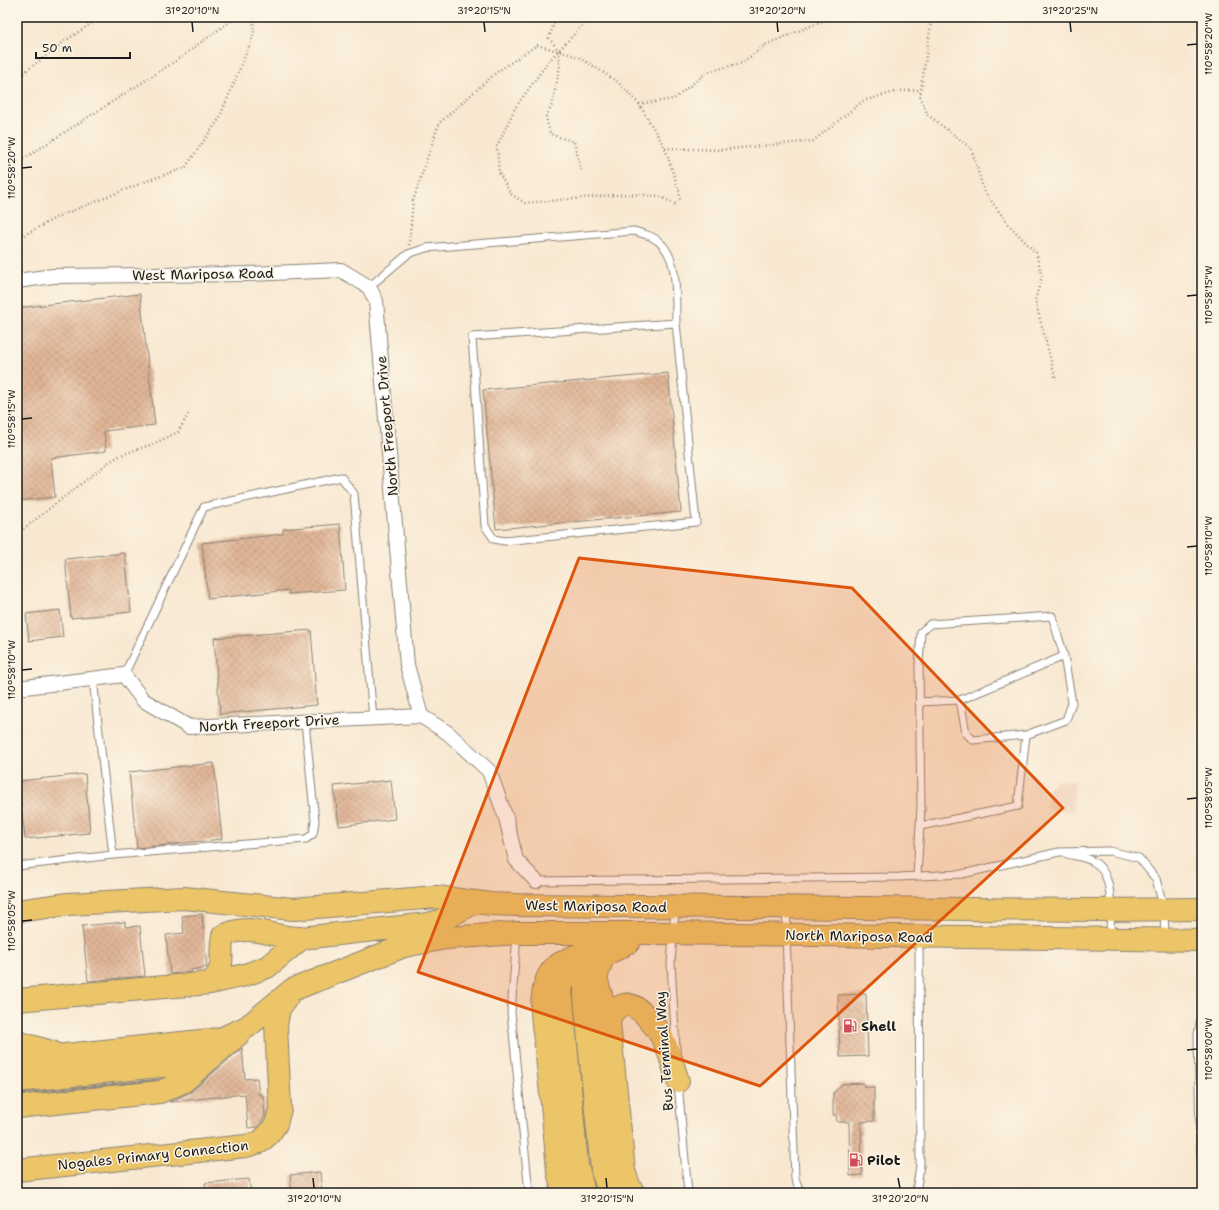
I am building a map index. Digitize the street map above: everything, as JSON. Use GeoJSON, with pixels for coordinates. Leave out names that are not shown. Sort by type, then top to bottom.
{"type":"FeatureCollection","features":[{"type":"Feature","properties":{"kind":"highway"},"geometry":{"type":"LineString","coordinates":[[17,911],[68,904],[184,898],[293,910],[449,897],[492,904],[516,905],[517,933],[446,938],[404,946],[292,990],[182,1082],[160,1092],[17,1107]]}},
{"type":"Feature","properties":{"kind":"highway"},"geometry":{"type":"LineString","coordinates":[[253,906],[276,918],[296,924],[492,904]]}},
{"type":"Feature","properties":{"kind":"highway","name":"West Mariposa Road"},"geometry":{"type":"LineString","coordinates":[[516,905],[675,907]]}},
{"type":"Feature","properties":{"kind":"highway"},"geometry":{"type":"LineString","coordinates":[[210,983],[218,976],[222,964],[221,946],[223,936],[233,931],[261,930],[292,938],[302,938],[428,924],[440,921],[468,906]]}},
{"type":"Feature","properties":{"kind":"highway","name":"North Mariposa Road"},"geometry":{"type":"LineString","coordinates":[[675,907],[1110,910],[1202,908]]}},
{"type":"Feature","properties":{"kind":"highway","name":"North Mariposa Road"},"geometry":{"type":"LineString","coordinates":[[517,933],[1202,940]]}},
{"type":"Feature","properties":{"kind":"highway"},"geometry":{"type":"LineString","coordinates":[[610,1193],[602,1170],[585,986],[590,966],[602,948],[661,935]]}},
{"type":"Feature","properties":{"kind":"highway"},"geometry":{"type":"LineString","coordinates":[[584,1193],[577,1165],[561,990],[566,975],[572,969],[661,935]]}},
{"type":"Feature","properties":{"kind":"highway"},"geometry":{"type":"LineString","coordinates":[[17,1000],[210,983],[245,975],[267,967],[302,938]]}},
{"type":"Feature","properties":{"kind":"highway"},"geometry":{"type":"LineString","coordinates":[[593,961],[609,1023],[624,1171],[630,1188],[634,1193]]}},
{"type":"Feature","properties":{"kind":"highway"},"geometry":{"type":"LineString","coordinates":[[563,1193],[558,1171],[542,1008],[544,990],[548,976],[554,968],[593,961]]}},
{"type":"Feature","properties":{"kind":"highway"},"geometry":{"type":"LineString","coordinates":[[572,1193],[567,1170],[551,1008],[551,992],[554,980],[560,970],[593,961]]}},
{"type":"Feature","properties":{"kind":"highway"},"geometry":{"type":"LineString","coordinates":[[593,961],[582,966],[574,982],[573,998],[590,1168],[596,1193]]}},
{"type":"Feature","properties":{"kind":"highway"},"geometry":{"type":"LineString","coordinates":[[593,961],[613,1170],[622,1193]]}},
{"type":"Feature","properties":{"kind":"highway","name":"Nogales Primary Connection"},"geometry":{"type":"LineString","coordinates":[[20,1169],[246,1146],[260,1142],[269,1134],[276,1124],[280,1110],[276,1024],[279,1009],[292,990]]}},
{"type":"Feature","properties":{"kind":"highway"},"geometry":{"type":"LineString","coordinates":[[609,1023],[611,1014],[617,1007],[626,1004],[638,1008],[652,1023],[666,1044],[678,1081]]}},
{"type":"Feature","properties":{"kind":"highway"},"geometry":{"type":"LineString","coordinates":[[18,1048],[79,1054],[220,1039],[247,1027]]}},
{"type":"Feature","properties":{"kind":"highway"},"geometry":{"type":"LineString","coordinates":[[18,1048],[79,1054]]}},
{"type":"Feature","properties":{"kind":"highway"},"geometry":{"type":"LineString","coordinates":[[17,1081],[197,1062],[210,1058]]}},
{"type":"Feature","properties":{"kind":"street","name":"West Mariposa Road"},"geometry":{"type":"LineString","coordinates":[[17,281],[53,276],[247,274],[341,270],[369,287]]}},
{"type":"Feature","properties":{"kind":"street","name":"North Freeport Drive"},"geometry":{"type":"LineString","coordinates":[[124,675],[143,700],[189,727],[421,716],[407,665],[376,301],[369,287]]}},
{"type":"Feature","properties":{"kind":"street"},"geometry":{"type":"LineString","coordinates":[[17,688],[124,675]]}},
{"type":"Feature","properties":{"kind":"street"},"geometry":{"type":"LineString","coordinates":[[421,716],[448,733],[488,771],[506,818],[516,860],[536,881]]}},
{"type":"Feature","properties":{"kind":"lane"},"geometry":{"type":"LineString","coordinates":[[369,287],[408,254],[426,248],[634,231],[652,237],[664,247],[672,263],[676,322],[696,522],[504,541],[494,539],[485,526],[472,337],[676,322]]}},
{"type":"Feature","properties":{"kind":"lane"},"geometry":{"type":"LineString","coordinates":[[124,675],[204,507],[341,477],[354,494],[373,719]]}},
{"type":"Feature","properties":{"kind":"lane"},"geometry":{"type":"LineString","coordinates":[[917,876],[920,826],[919,664],[921,632],[930,624],[1052,616],[1064,656],[1072,703],[1066,720],[1026,735],[973,740],[966,733],[960,700]]}},
{"type":"Feature","properties":{"kind":"lane"},"geometry":{"type":"LineString","coordinates":[[919,702],[960,700],[1064,656]]}},
{"type":"Feature","properties":{"kind":"lane"},"geometry":{"type":"LineString","coordinates":[[93,679],[113,855]]}},
{"type":"Feature","properties":{"kind":"lane"},"geometry":{"type":"LineString","coordinates":[[17,866],[113,855],[306,839],[313,834],[315,821],[306,722]]}},
{"type":"Feature","properties":{"kind":"lane"},"geometry":{"type":"LineString","coordinates":[[920,826],[1018,806],[1026,735]]}},
{"type":"Feature","properties":{"kind":"lane"},"geometry":{"type":"LineString","coordinates":[[536,881],[917,876],[962,874],[1059,852],[1110,851],[1139,858],[1156,879],[1164,909],[1165,940]]}},
{"type":"Feature","properties":{"kind":"lane"},"geometry":{"type":"LineString","coordinates":[[1059,852],[1092,861],[1105,874],[1110,910],[1110,939]]}},
{"type":"Feature","properties":{"kind":"lane","name":"Bus Terminal Way"},"geometry":{"type":"LineString","coordinates":[[675,907],[661,935],[672,963],[678,1081],[688,1193]]}},
{"type":"Feature","properties":{"kind":"lane"},"geometry":{"type":"LineString","coordinates":[[787,908],[786,935],[795,1179],[801,1193]]}},
{"type":"Feature","properties":{"kind":"lane"},"geometry":{"type":"LineString","coordinates":[[517,933],[511,1012],[529,1193]]}},
{"type":"Feature","properties":{"kind":"lane"},"geometry":{"type":"LineString","coordinates":[[916,1193],[920,1166],[919,936]]}},
{"type":"Feature","properties":{"kind":"lane"},"geometry":{"type":"LineString","coordinates":[[1202,1013],[1198,1034],[1202,1168]]}},
{"type":"Feature","properties":{"kind":"path"},"geometry":{"type":"LineString","coordinates":[[17,78],[65,41],[101,17]]}},
{"type":"Feature","properties":{"kind":"path"},"geometry":{"type":"LineString","coordinates":[[17,163],[174,62],[236,17]]}},
{"type":"Feature","properties":{"kind":"path"},"geometry":{"type":"LineString","coordinates":[[17,239],[59,216],[152,179],[185,168],[219,119],[254,34],[253,17]]}},
{"type":"Feature","properties":{"kind":"path"},"geometry":{"type":"LineString","coordinates":[[560,17],[554,23],[549,38],[560,51],[560,66],[554,97],[546,117],[550,134],[574,142],[581,170]]}},
{"type":"Feature","properties":{"kind":"path"},"geometry":{"type":"LineString","coordinates":[[408,254],[413,202],[439,123],[497,72],[538,45],[560,51],[580,57],[618,82],[639,104],[665,148],[679,191],[680,200],[675,204],[659,196],[627,194],[525,203],[511,194],[499,173],[497,146],[515,108],[548,62],[560,51],[590,17]]}},
{"type":"Feature","properties":{"kind":"path"},"geometry":{"type":"LineString","coordinates":[[639,104],[674,99],[707,72],[742,64],[765,45],[832,17]]}},
{"type":"Feature","properties":{"kind":"path"},"geometry":{"type":"LineString","coordinates":[[932,17],[920,96],[928,115],[971,148],[984,190],[1009,225],[1036,253],[1042,277],[1035,300],[1056,380]]}},
{"type":"Feature","properties":{"kind":"path"},"geometry":{"type":"LineString","coordinates":[[665,148],[719,150],[813,141],[863,101],[898,92],[921,90]]}},
{"type":"Feature","properties":{"kind":"path"},"geometry":{"type":"LineString","coordinates":[[17,534],[109,462],[122,455],[153,444],[178,432],[189,413]]}},
{"type":"Feature","properties":{"kind":"highlighted area"},"geometry":{"type":"Polygon","coordinates":[[[579,558],[852,588],[1063,808],[760,1086],[418,972],[579,558]]]}},
{"type":"Feature","properties":{"kind":"shaded area"},"geometry":{"type":"Polygon","coordinates":[[[1057,780],[1075,781],[1073,812],[1047,810],[1048,788],[1057,780]]]}},
{"type":"Feature","properties":{"kind":"building"},"geometry":{"type":"Polygon","coordinates":[[[140,294],[155,425],[104,431],[106,451],[51,458],[55,497],[17,501],[17,308],[140,294]]]}},
{"type":"Feature","properties":{"kind":"building"},"geometry":{"type":"Polygon","coordinates":[[[668,373],[681,512],[496,529],[483,390],[668,373]]]}},
{"type":"Feature","properties":{"kind":"building"},"geometry":{"type":"Polygon","coordinates":[[[340,524],[345,590],[288,594],[289,590],[208,599],[202,543],[283,534],[283,529],[340,524]]]}},
{"type":"Feature","properties":{"kind":"building"},"geometry":{"type":"Polygon","coordinates":[[[125,553],[131,612],[71,618],[65,559],[125,553]]]}},
{"type":"Feature","properties":{"kind":"building"},"geometry":{"type":"Polygon","coordinates":[[[60,610],[63,637],[29,641],[26,614],[60,610]]]}},
{"type":"Feature","properties":{"kind":"building"},"geometry":{"type":"Polygon","coordinates":[[[311,630],[317,705],[220,714],[214,638],[311,630]]]}},
{"type":"Feature","properties":{"kind":"building"},"geometry":{"type":"Polygon","coordinates":[[[214,763],[222,839],[137,848],[129,772],[214,763]]]}},
{"type":"Feature","properties":{"kind":"building"},"geometry":{"type":"Polygon","coordinates":[[[85,774],[90,833],[25,839],[19,781],[85,774]]]}},
{"type":"Feature","properties":{"kind":"building"},"geometry":{"type":"Polygon","coordinates":[[[391,780],[395,819],[339,826],[334,786],[391,780]]]}},
{"type":"Feature","properties":{"kind":"building"},"geometry":{"type":"Polygon","coordinates":[[[202,914],[207,967],[191,970],[192,972],[170,974],[166,935],[184,933],[182,916],[202,914]]]}},
{"type":"Feature","properties":{"kind":"building"},"geometry":{"type":"Polygon","coordinates":[[[125,922],[125,927],[140,926],[145,976],[88,981],[82,926],[125,922]]]}},
{"type":"Feature","properties":{"kind":"building"},"geometry":{"type":"Polygon","coordinates":[[[866,994],[868,1056],[840,1057],[838,995],[866,994]]]}},
{"type":"Feature","properties":{"kind":"building"},"geometry":{"type":"Polygon","coordinates":[[[242,1048],[245,1079],[257,1078],[259,1095],[263,1095],[265,1116],[258,1127],[248,1128],[245,1094],[169,1102],[191,1092],[242,1048]]]}},
{"type":"Feature","properties":{"kind":"building"},"geometry":{"type":"Polygon","coordinates":[[[160,1079],[21,1094],[20,1093],[160,1079]]]}},
{"type":"Feature","properties":{"kind":"building"},"geometry":{"type":"Polygon","coordinates":[[[864,1083],[864,1087],[874,1087],[874,1121],[861,1122],[862,1175],[850,1176],[849,1122],[837,1122],[836,1115],[833,1115],[833,1093],[842,1084],[864,1083]]]}},
{"type":"Feature","properties":{"kind":"building"},"geometry":{"type":"Polygon","coordinates":[[[320,1172],[322,1193],[292,1193],[290,1175],[320,1172]]]}},
{"type":"Feature","properties":{"kind":"building"},"geometry":{"type":"Polygon","coordinates":[[[249,1179],[251,1193],[206,1193],[205,1183],[249,1179]]]}},
{"type":"Feature","properties":{"kind":"place","name":"Shell"},"geometry":{"type":"Point","coordinates":[850,1026]}},
{"type":"Feature","properties":{"kind":"place","name":"Pilot"},"geometry":{"type":"Point","coordinates":[856,1160]}}]}
